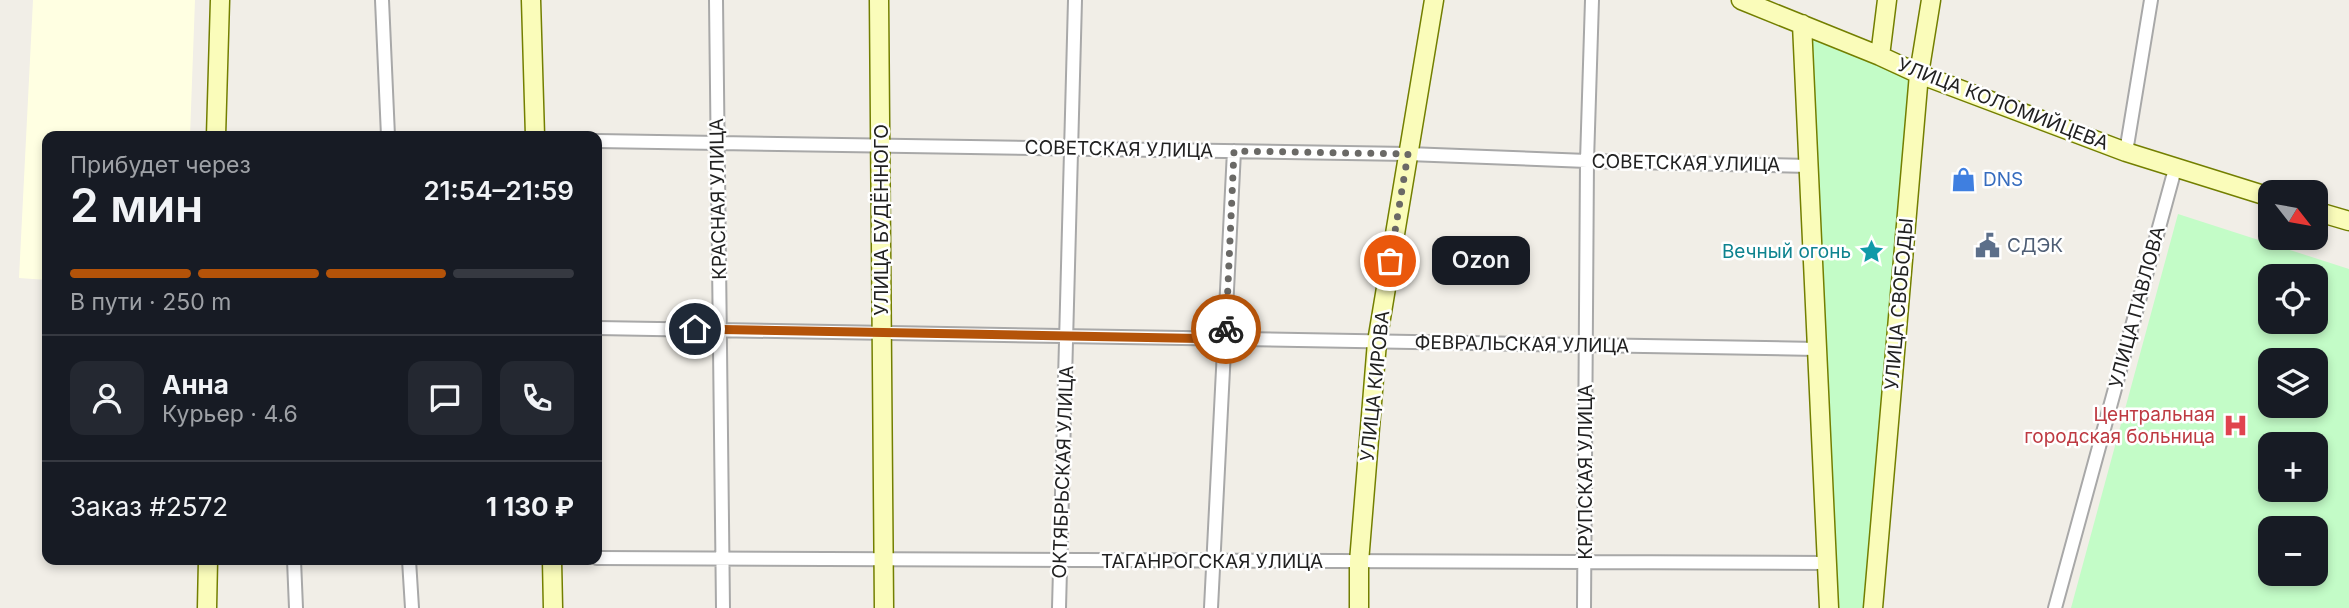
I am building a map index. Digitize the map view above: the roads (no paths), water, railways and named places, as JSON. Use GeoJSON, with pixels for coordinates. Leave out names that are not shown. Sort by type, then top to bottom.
{"type":"FeatureCollection","features":[{"type":"Feature","properties":{"kind":"street"},"geometry":{"type":"LineString","coordinates":[[216,131],[220,0]]}},
{"type":"Feature","properties":{"kind":"street"},"geometry":{"type":"LineString","coordinates":[[382,0],[388,131]]}},
{"type":"Feature","properties":{"kind":"street"},"geometry":{"type":"LineString","coordinates":[[531,0],[536,131]]}},
{"type":"Feature","properties":{"kind":"street","name":"КРАСНАЯ УЛИЦА"},"geometry":{"type":"LineString","coordinates":[[716,0],[723,608]]}},
{"type":"Feature","properties":{"kind":"street","name":"УЛИЦА БУДЁННОГО"},"geometry":{"type":"LineString","coordinates":[[879,0],[884,608]]}},
{"type":"Feature","properties":{"kind":"street","name":"ОКТЯБРЬСКАЯ УЛИЦА"},"geometry":{"type":"LineString","coordinates":[[1059,608],[1075,0]]}},
{"type":"Feature","properties":{"kind":"street","name":"УЛИЦА КИРОВА"},"geometry":{"type":"LineString","coordinates":[[1359,608],[1359,562],[1377,342],[1434,0]]}},
{"type":"Feature","properties":{"kind":"street","name":"КРУПСКАЯ УЛИЦА"},"geometry":{"type":"LineString","coordinates":[[1584,608],[1587,161],[1592,0]]}},
{"type":"Feature","properties":{"kind":"street","name":"УЛИЦА КОЛОМИЙЦЕВА"},"geometry":{"type":"LineString","coordinates":[[1741,0],[1880,55],[1920,74],[2126,152],[2258,193]]}},
{"type":"Feature","properties":{"kind":"street"},"geometry":{"type":"LineString","coordinates":[[1880,55],[1887,0]]}},
{"type":"Feature","properties":{"kind":"street","name":"УЛИЦА СВОБОДЫ"},"geometry":{"type":"LineString","coordinates":[[1872,608],[1920,74],[1931,0]]}},
{"type":"Feature","properties":{"kind":"street"},"geometry":{"type":"LineString","coordinates":[[2126,152],[2151,0]]}},
{"type":"Feature","properties":{"kind":"street"},"geometry":{"type":"LineString","coordinates":[[1802,24],[1829,608]]}},
{"type":"Feature","properties":{"kind":"street","name":"СОВЕТСКАЯ УЛИЦА"},"geometry":{"type":"LineString","coordinates":[[602,141],[1408,154],[1809,166]]}},
{"type":"Feature","properties":{"kind":"street"},"geometry":{"type":"LineString","coordinates":[[1211,608],[1234,151]]}},
{"type":"Feature","properties":{"kind":"street","name":"УЛИЦА ПАВЛОВА"},"geometry":{"type":"LineString","coordinates":[[2055,608],[2175,169]]}},
{"type":"Feature","properties":{"kind":"street"},"geometry":{"type":"LineString","coordinates":[[2328,215],[2349,221]]}},
{"type":"Feature","properties":{"kind":"street","name":"ФЕВРАЛЬСКАЯ УЛИЦА"},"geometry":{"type":"LineString","coordinates":[[602,328],[1817,349]]}},
{"type":"Feature","properties":{"kind":"street","name":"ТАГАНРОГСКАЯ УЛИЦА"},"geometry":{"type":"LineString","coordinates":[[602,558],[1827,563]]}},
{"type":"Feature","properties":{"kind":"street"},"geometry":{"type":"LineString","coordinates":[[207,608],[208,565]]}},
{"type":"Feature","properties":{"kind":"street"},"geometry":{"type":"LineString","coordinates":[[294,565],[296,608]]}},
{"type":"Feature","properties":{"kind":"street"},"geometry":{"type":"LineString","coordinates":[[410,565],[412,608]]}},
{"type":"Feature","properties":{"kind":"street"},"geometry":{"type":"LineString","coordinates":[[552,565],[554,608]]}},
{"type":"Feature","properties":{"kind":"place","name":"DNS"},"geometry":{"type":"Point","coordinates":[1963,179]}},
{"type":"Feature","properties":{"kind":"place","name":"СДЭК"},"geometry":{"type":"Point","coordinates":[1987,245]}},
{"type":"Feature","properties":{"kind":"place","name":"Вечный огонь"},"geometry":{"type":"Point","coordinates":[1871,251]}},
{"type":"Feature","properties":{"kind":"place","name":"Ozon"},"geometry":{"type":"Point","coordinates":[1390,261]}},
{"type":"Feature","properties":{"kind":"place","name":"Центральная городская больница"},"geometry":{"type":"Point","coordinates":[2235,425]}}]}
